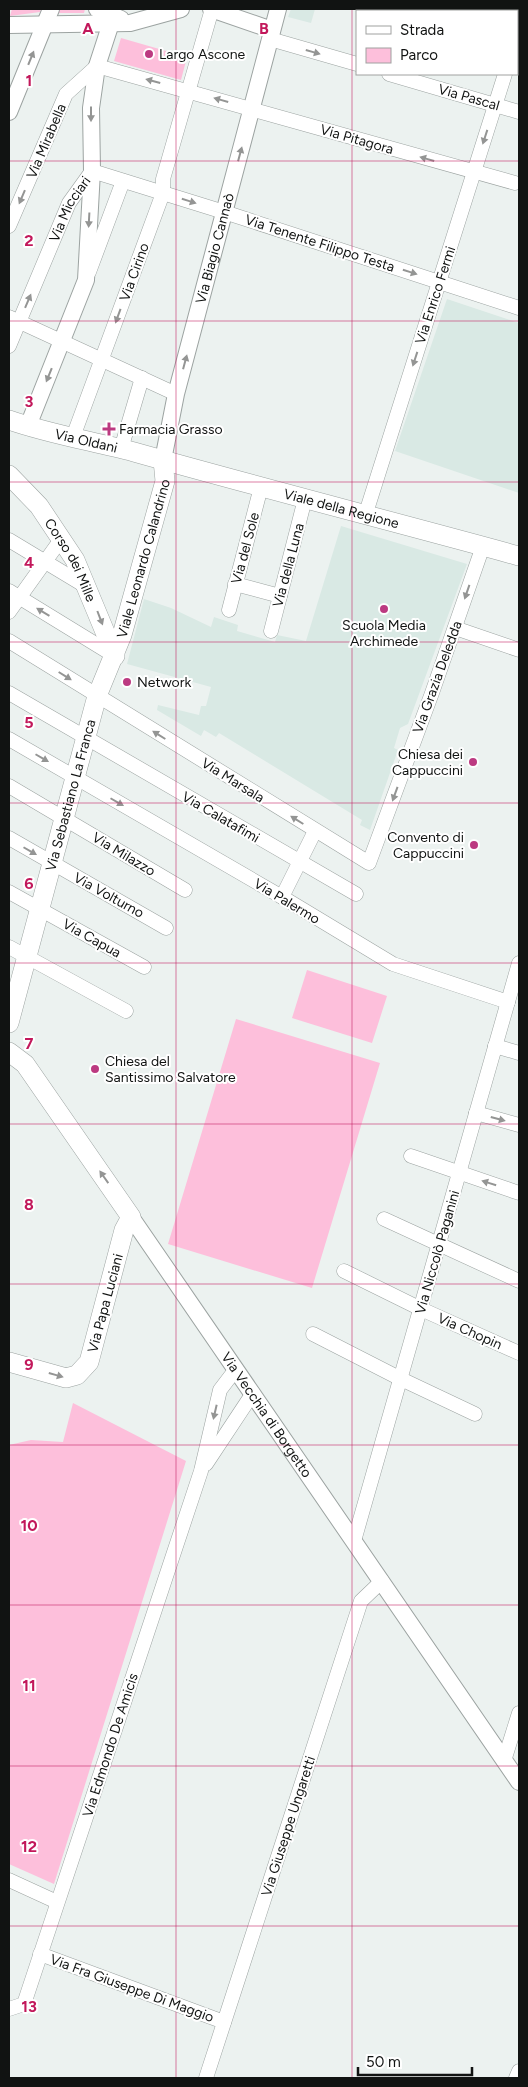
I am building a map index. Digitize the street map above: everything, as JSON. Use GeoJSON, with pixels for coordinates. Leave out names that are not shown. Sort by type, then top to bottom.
{"type":"FeatureCollection","features":[{"type":"Feature","properties":{"kind":"main road","name":"Via Oldani"},"geometry":{"type":"LineString","coordinates":[[9,420],[163,460]]}},
{"type":"Feature","properties":{"kind":"main road","name":"Viale della Regione"},"geometry":{"type":"LineString","coordinates":[[163,460],[519,556]]}},
{"type":"Feature","properties":{"kind":"main road","name":"Viale Leonardo Calandrino"},"geometry":{"type":"LineString","coordinates":[[115,656],[164,481],[163,460]]}},
{"type":"Feature","properties":{"kind":"main road","name":"Corso dei Mille"},"geometry":{"type":"LineString","coordinates":[[9,475],[39,506],[75,560],[115,656]]}},
{"type":"Feature","properties":{"kind":"main road","name":"Via Sebastiano La Franca"},"geometry":{"type":"LineString","coordinates":[[9,1023],[12,999],[27,956],[97,696],[115,656]]}},
{"type":"Feature","properties":{"kind":"main road","name":"Via Vecchia di Borgetto"},"geometry":{"type":"LineString","coordinates":[[9,1052],[25,1064],[131,1217]]}},
{"type":"Feature","properties":{"kind":"main road","name":"Via Papa Luciani"},"geometry":{"type":"LineString","coordinates":[[9,1362],[66,1378],[77,1375],[89,1362],[124,1230],[131,1217]]}},
{"type":"Feature","properties":{"kind":"street"},"geometry":{"type":"LineString","coordinates":[[9,25],[106,16],[130,23],[181,9]]}},
{"type":"Feature","properties":{"kind":"street"},"geometry":{"type":"LineString","coordinates":[[211,9],[271,34],[356,64]]}},
{"type":"Feature","properties":{"kind":"street","name":"Via Cirino"},"geometry":{"type":"LineString","coordinates":[[73,437],[163,193],[163,180],[191,96],[211,9]]}},
{"type":"Feature","properties":{"kind":"street","name":"Via Biagio Cannaò"},"geometry":{"type":"LineString","coordinates":[[163,460],[176,394],[278,9]]}},
{"type":"Feature","properties":{"kind":"street","name":"Via Micciari"},"geometry":{"type":"LineString","coordinates":[[9,346],[14,319],[69,203],[92,171],[91,108],[106,16]]}},
{"type":"Feature","properties":{"kind":"street"},"geometry":{"type":"LineString","coordinates":[[9,112],[45,23]]}},
{"type":"Feature","properties":{"kind":"street","name":"Via Pitagora"},"geometry":{"type":"LineString","coordinates":[[97,66],[191,96],[251,109],[515,183]]}},
{"type":"Feature","properties":{"kind":"street","name":"Via Mirabella"},"geometry":{"type":"LineString","coordinates":[[9,226],[66,94],[97,66]]}},
{"type":"Feature","properties":{"kind":"street","name":"Via Pascal"},"geometry":{"type":"LineString","coordinates":[[393,75],[519,112]]}},
{"type":"Feature","properties":{"kind":"street","name":"Via Enrico Fermi"},"geometry":{"type":"LineString","coordinates":[[365,516],[505,75]]}},
{"type":"Feature","properties":{"kind":"street"},"geometry":{"type":"LineString","coordinates":[[86,280],[92,171]]}},
{"type":"Feature","properties":{"kind":"street","name":"Via Tenente Filippo Testa"},"geometry":{"type":"LineString","coordinates":[[92,171],[519,308]]}},
{"type":"Feature","properties":{"kind":"street"},"geometry":{"type":"LineString","coordinates":[[28,426],[63,341],[123,181]]}},
{"type":"Feature","properties":{"kind":"street"},"geometry":{"type":"LineString","coordinates":[[14,319],[176,394]]}},
{"type":"Feature","properties":{"kind":"street"},"geometry":{"type":"LineString","coordinates":[[121,448],[142,378]]}},
{"type":"Feature","properties":{"kind":"street","name":"Via del Sole"},"geometry":{"type":"LineString","coordinates":[[229,610],[261,487]]}},
{"type":"Feature","properties":{"kind":"street","name":"Via della Luna"},"geometry":{"type":"LineString","coordinates":[[271,631],[305,499]]}},
{"type":"Feature","properties":{"kind":"street"},"geometry":{"type":"LineString","coordinates":[[9,612],[14,594],[62,538]]}},
{"type":"Feature","properties":{"kind":"street"},"geometry":{"type":"LineString","coordinates":[[9,540],[87,587]]}},
{"type":"Feature","properties":{"kind":"street","name":"Via Grazia Deledda"},"geometry":{"type":"LineString","coordinates":[[369,863],[483,546]]}},
{"type":"Feature","properties":{"kind":"street"},"geometry":{"type":"LineString","coordinates":[[235,584],[280,596]]}},
{"type":"Feature","properties":{"kind":"street"},"geometry":{"type":"LineString","coordinates":[[14,594],[115,656]]}},
{"type":"Feature","properties":{"kind":"street"},"geometry":{"type":"LineString","coordinates":[[455,628],[519,650]]}},
{"type":"Feature","properties":{"kind":"street","name":"Via Marsala"},"geometry":{"type":"LineString","coordinates":[[9,641],[369,863]]}},
{"type":"Feature","properties":{"kind":"street","name":"Via Calatafimi"},"geometry":{"type":"LineString","coordinates":[[9,693],[356,894]]}},
{"type":"Feature","properties":{"kind":"street","name":"Via Palermo"},"geometry":{"type":"LineString","coordinates":[[9,739],[282,897],[393,964],[508,1002]]}},
{"type":"Feature","properties":{"kind":"street","name":"Via Milazzo"},"geometry":{"type":"LineString","coordinates":[[9,786],[185,890]]}},
{"type":"Feature","properties":{"kind":"street"},"geometry":{"type":"LineString","coordinates":[[282,897],[315,831]]}},
{"type":"Feature","properties":{"kind":"street","name":"Via Volturno"},"geometry":{"type":"LineString","coordinates":[[9,838],[166,928]]}},
{"type":"Feature","properties":{"kind":"street","name":"Via Capua"},"geometry":{"type":"LineString","coordinates":[[9,892],[144,967]]}},
{"type":"Feature","properties":{"kind":"street"},"geometry":{"type":"LineString","coordinates":[[9,947],[126,1011]]}},
{"type":"Feature","properties":{"kind":"street","name":"Via Niccolò Paganini"},"geometry":{"type":"LineString","coordinates":[[354,1541],[495,1046],[508,1002],[516,983],[519,962]]}},
{"type":"Feature","properties":{"kind":"street"},"geometry":{"type":"LineString","coordinates":[[495,1046],[519,1052]]}},
{"type":"Feature","properties":{"kind":"street"},"geometry":{"type":"LineString","coordinates":[[476,1113],[519,1125]]}},
{"type":"Feature","properties":{"kind":"street"},"geometry":{"type":"LineString","coordinates":[[411,1156],[519,1193]]}},
{"type":"Feature","properties":{"kind":"street","name":"Via Vecchia di Borgetto"},"geometry":{"type":"LineString","coordinates":[[131,1217],[519,1782]]}},
{"type":"Feature","properties":{"kind":"street"},"geometry":{"type":"LineString","coordinates":[[384,1219],[519,1281]]}},
{"type":"Feature","properties":{"kind":"street","name":"Via Chopin"},"geometry":{"type":"LineString","coordinates":[[344,1271],[421,1309],[519,1353]]}},
{"type":"Feature","properties":{"kind":"street"},"geometry":{"type":"LineString","coordinates":[[313,1334],[400,1379],[475,1414]]}},
{"type":"Feature","properties":{"kind":"street"},"geometry":{"type":"LineString","coordinates":[[202,1470],[220,1390],[236,1369]]}},
{"type":"Feature","properties":{"kind":"street"},"geometry":{"type":"LineString","coordinates":[[202,1470],[253,1394]]}},
{"type":"Feature","properties":{"kind":"street","name":"Via Edmondo De Amicis"},"geometry":{"type":"LineString","coordinates":[[9,2009],[24,2004],[202,1470]]}},
{"type":"Feature","properties":{"kind":"street","name":"Via Giuseppe Ungaretti"},"geometry":{"type":"LineString","coordinates":[[206,2078],[361,1601],[382,1581]]}},
{"type":"Feature","properties":{"kind":"street"},"geometry":{"type":"LineString","coordinates":[[504,1761],[519,1713]]}},
{"type":"Feature","properties":{"kind":"street"},"geometry":{"type":"LineString","coordinates":[[9,1880],[57,1902]]}},
{"type":"Feature","properties":{"kind":"street","name":"Via Fra Giuseppe Di Maggio"},"geometry":{"type":"LineString","coordinates":[[40,1954],[224,2022]]}},
{"type":"Feature","properties":{"kind":"street"},"geometry":{"type":"LineString","coordinates":[[516,2078],[519,2071]]}},
{"type":"Feature","properties":{"kind":"shaded area"},"geometry":{"type":"Polygon","coordinates":[[[291,9],[315,9],[311,23],[288,17],[291,9]]]}},
{"type":"Feature","properties":{"kind":"shaded area"},"geometry":{"type":"Polygon","coordinates":[[[447,299],[519,323],[519,493],[395,451],[447,299]]]}},
{"type":"Feature","properties":{"kind":"shaded area"},"geometry":{"type":"Polygon","coordinates":[[[341,526],[467,564],[408,724],[400,728],[394,748],[398,750],[370,830],[360,825],[362,820],[219,733],[216,737],[204,730],[201,736],[157,710],[158,705],[199,715],[201,706],[206,706],[211,687],[127,664],[144,599],[171,608],[211,627],[214,617],[238,625],[237,631],[275,642],[277,635],[306,641],[341,526]]]}},
{"type":"Feature","properties":{"kind":"green space"},"geometry":{"type":"Polygon","coordinates":[[[12,9],[41,9],[40,12],[10,16],[12,9]]]}},
{"type":"Feature","properties":{"kind":"green space"},"geometry":{"type":"Polygon","coordinates":[[[59,9],[85,9],[84,13],[58,13],[59,9]]]}},
{"type":"Feature","properties":{"kind":"green space"},"geometry":{"type":"Polygon","coordinates":[[[121,38],[187,57],[181,80],[114,61],[121,38]]]}},
{"type":"Feature","properties":{"kind":"green space"},"geometry":{"type":"Polygon","coordinates":[[[307,970],[387,996],[372,1043],[292,1018],[307,970]]]}},
{"type":"Feature","properties":{"kind":"green space"},"geometry":{"type":"Polygon","coordinates":[[[236,1019],[380,1063],[312,1288],[168,1244],[236,1019]]]}},
{"type":"Feature","properties":{"kind":"green space"},"geometry":{"type":"Polygon","coordinates":[[[73,1403],[186,1461],[54,1884],[9,1864],[9,1445],[31,1440],[63,1442],[73,1403]]]}},
{"type":"Feature","properties":{"kind":"place","name":"Largo Ascone"},"geometry":{"type":"Point","coordinates":[149,54]}},
{"type":"Feature","properties":{"kind":"place","name":"Farmacia Grasso"},"geometry":{"type":"Point","coordinates":[109,429]}},
{"type":"Feature","properties":{"kind":"place","name":"Scuola Media Archimede"},"geometry":{"type":"Point","coordinates":[384,609]}},
{"type":"Feature","properties":{"kind":"place","name":"Network"},"geometry":{"type":"Point","coordinates":[127,682]}},
{"type":"Feature","properties":{"kind":"place","name":"Chiesa dei Cappuccini"},"geometry":{"type":"Point","coordinates":[473,762]}},
{"type":"Feature","properties":{"kind":"place","name":"Convento di Cappuccini"},"geometry":{"type":"Point","coordinates":[474,845]}},
{"type":"Feature","properties":{"kind":"place","name":"Chiesa del Santissimo Salvatore"},"geometry":{"type":"Point","coordinates":[95,1069]}}]}
